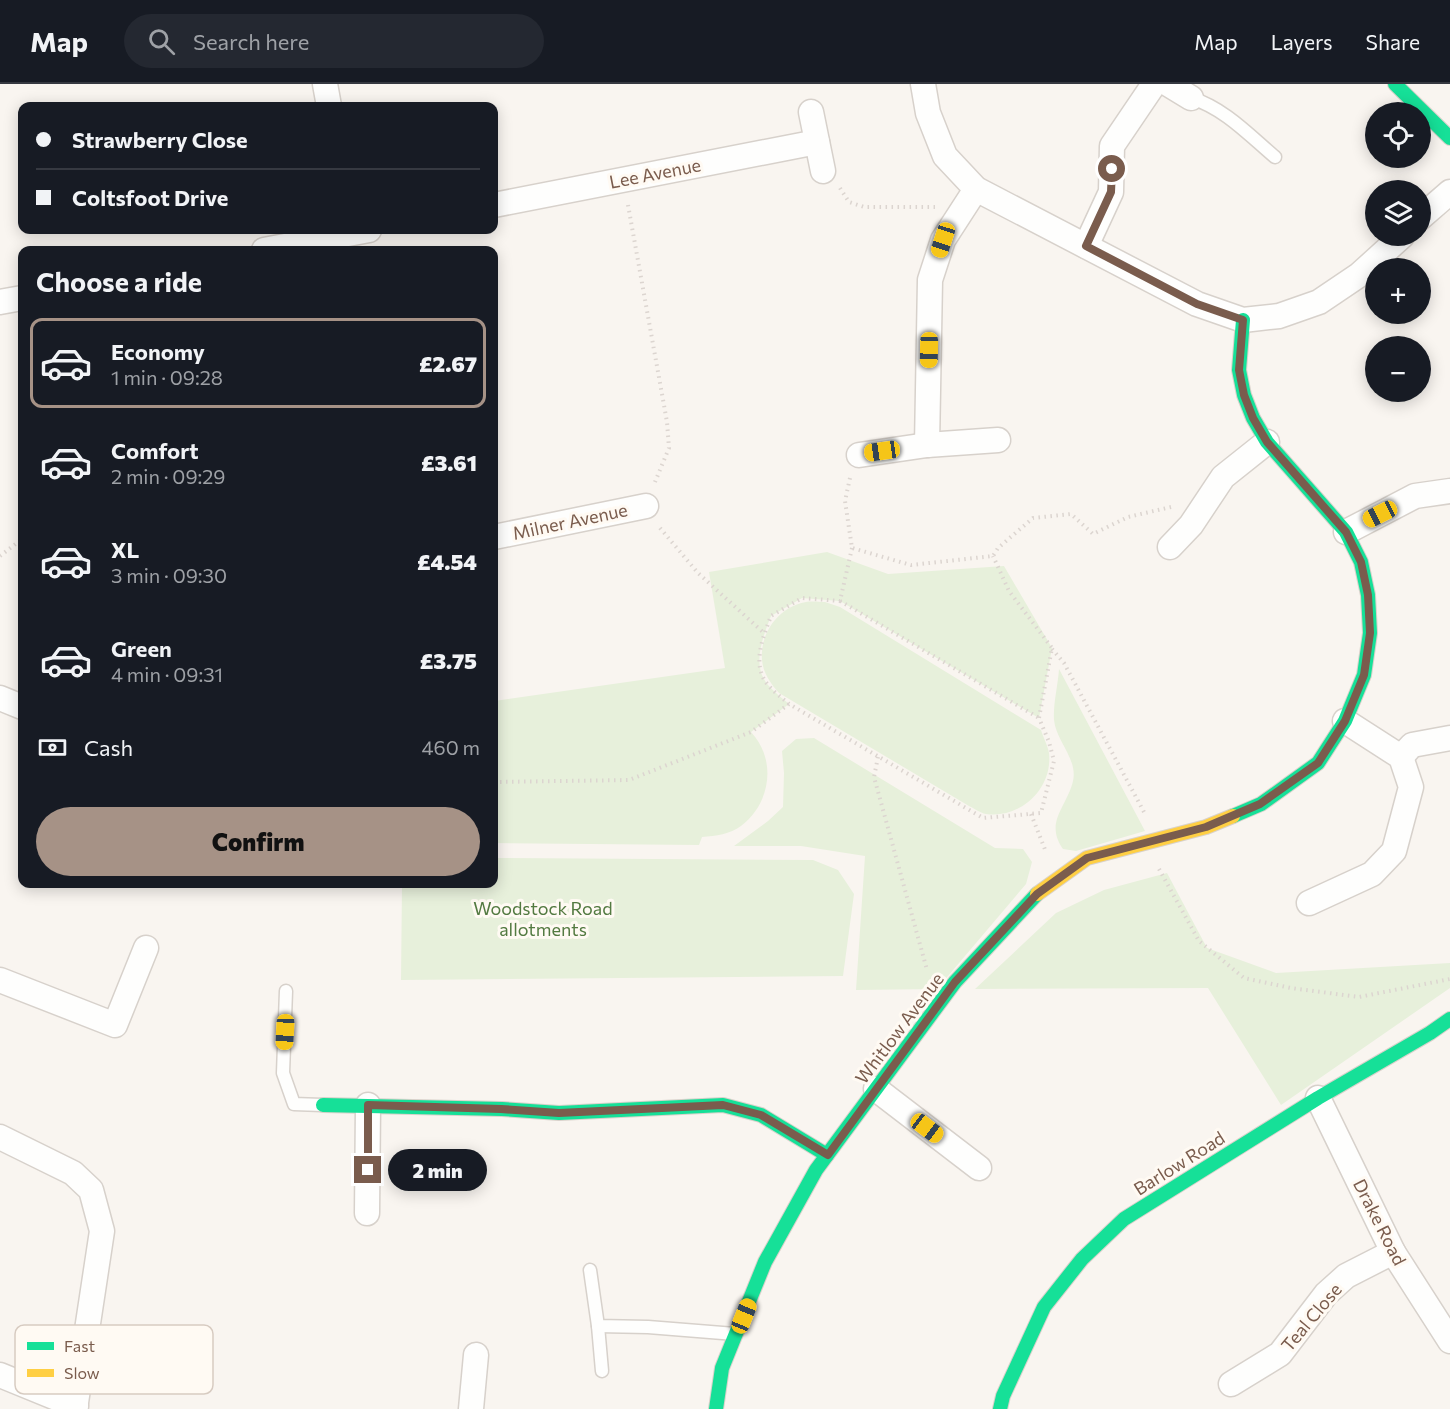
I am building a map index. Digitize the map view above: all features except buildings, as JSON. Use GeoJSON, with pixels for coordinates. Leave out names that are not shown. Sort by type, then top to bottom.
{"type":"FeatureCollection","features":[{"type":"Feature","properties":{"kind":"street"},"geometry":{"type":"LineString","coordinates":[[325,84],[328,102]]}},
{"type":"Feature","properties":{"kind":"street"},"geometry":{"type":"LineString","coordinates":[[923,84],[928,113],[945,156],[970,198],[1086,246],[1197,304],[1243,320],[1279,316],[1319,302],[1359,275],[1390,246]]}},
{"type":"Feature","properties":{"kind":"street"},"geometry":{"type":"LineString","coordinates":[[1086,246],[1111,192],[1112,146],[1154,84]]}},
{"type":"Feature","properties":{"kind":"street"},"geometry":{"type":"LineString","coordinates":[[1168,84],[1191,98]]}},
{"type":"Feature","properties":{"kind":"street"},"geometry":{"type":"LineString","coordinates":[[1395,84],[1450,138]]}},
{"type":"Feature","properties":{"kind":"street"},"geometry":{"type":"LineString","coordinates":[[811,112],[823,171]]}},
{"type":"Feature","properties":{"kind":"street","name":"Lee Avenue"},"geometry":{"type":"LineString","coordinates":[[498,204],[817,142]]}},
{"type":"Feature","properties":{"kind":"street"},"geometry":{"type":"LineString","coordinates":[[1431,208],[1450,192]]}},
{"type":"Feature","properties":{"kind":"street"},"geometry":{"type":"LineString","coordinates":[[927,445],[930,280],[943,240],[970,198]]}},
{"type":"Feature","properties":{"kind":"street"},"geometry":{"type":"LineString","coordinates":[[291,246],[359,236]]}},
{"type":"Feature","properties":{"kind":"street"},"geometry":{"type":"LineString","coordinates":[[0,302],[18,299]]}},
{"type":"Feature","properties":{"kind":"street","name":"Whitlow Avenue"},"geometry":{"type":"LineString","coordinates":[[716,1409],[722,1368],[765,1262],[816,1170],[955,982],[1037,894],[1087,858],[1206,827],[1260,804],[1318,763],[1345,721],[1364,675],[1370,633],[1368,595],[1361,562],[1346,532],[1267,442],[1253,418],[1244,395],[1239,370],[1243,320]]}},
{"type":"Feature","properties":{"kind":"street"},"geometry":{"type":"LineString","coordinates":[[859,455],[927,445],[998,440]]}},
{"type":"Feature","properties":{"kind":"street"},"geometry":{"type":"LineString","coordinates":[[1170,547],[1197,515],[1223,477],[1267,442]]}},
{"type":"Feature","properties":{"kind":"street"},"geometry":{"type":"LineString","coordinates":[[1346,532],[1415,496],[1450,491]]}},
{"type":"Feature","properties":{"kind":"street","name":"Milner Avenue"},"geometry":{"type":"LineString","coordinates":[[498,536],[645,506]]}},
{"type":"Feature","properties":{"kind":"street"},"geometry":{"type":"LineString","coordinates":[[0,698],[18,705]]}},
{"type":"Feature","properties":{"kind":"street"},"geometry":{"type":"LineString","coordinates":[[1310,903],[1372,874],[1394,851],[1411,787],[1401,757],[1345,721]]}},
{"type":"Feature","properties":{"kind":"street"},"geometry":{"type":"LineString","coordinates":[[1401,757],[1412,745],[1450,738]]}},
{"type":"Feature","properties":{"kind":"street"},"geometry":{"type":"LineString","coordinates":[[0,980],[116,1024],[146,948]]}},
{"type":"Feature","properties":{"kind":"street","name":"Barlow Road"},"geometry":{"type":"LineString","coordinates":[[1000,1409],[1003,1396],[1044,1307],[1082,1259],[1124,1219],[1450,1019]]}},
{"type":"Feature","properties":{"kind":"street"},"geometry":{"type":"LineString","coordinates":[[876,1089],[979,1168]]}},
{"type":"Feature","properties":{"kind":"street","name":"Drake Road"},"geometry":{"type":"LineString","coordinates":[[1318,1098],[1393,1252],[1450,1341]]}},
{"type":"Feature","properties":{"kind":"street"},"geometry":{"type":"LineString","coordinates":[[323,1105],[501,1109],[559,1113],[723,1105],[761,1115],[828,1155]]}},
{"type":"Feature","properties":{"kind":"street"},"geometry":{"type":"LineString","coordinates":[[368,1105],[368,1213]]}},
{"type":"Feature","properties":{"kind":"street"},"geometry":{"type":"LineString","coordinates":[[0,1137],[74,1173],[91,1190],[102,1231],[88,1325]]}},
{"type":"Feature","properties":{"kind":"street","name":"Teal Close"},"geometry":{"type":"LineString","coordinates":[[1231,1384],[1280,1354],[1326,1294],[1346,1276],[1393,1252]]}},
{"type":"Feature","properties":{"kind":"street"},"geometry":{"type":"LineString","coordinates":[[471,1409],[476,1355]]}},
{"type":"Feature","properties":{"kind":"street"},"geometry":{"type":"LineString","coordinates":[[0,1375],[15,1381]]}},
{"type":"Feature","properties":{"kind":"street"},"geometry":{"type":"LineString","coordinates":[[45,1394],[76,1407]]}},
{"type":"Feature","properties":{"kind":"lane"},"geometry":{"type":"LineString","coordinates":[[1191,98],[1218,110],[1275,157]]}},
{"type":"Feature","properties":{"kind":"lane"},"geometry":{"type":"LineString","coordinates":[[286,991],[283,1073],[294,1104],[323,1105]]}},
{"type":"Feature","properties":{"kind":"lane"},"geometry":{"type":"LineString","coordinates":[[590,1270],[602,1371]]}},
{"type":"Feature","properties":{"kind":"lane"},"geometry":{"type":"LineString","coordinates":[[598,1326],[648,1327],[736,1334]]}},
{"type":"Feature","properties":{"kind":"path"},"geometry":{"type":"LineString","coordinates":[[823,171],[841,189],[849,202],[864,207],[970,198]]}},
{"type":"Feature","properties":{"kind":"path"},"geometry":{"type":"LineString","coordinates":[[624,179],[667,422],[669,448],[645,506],[663,532],[698,573],[765,634]]}},
{"type":"Feature","properties":{"kind":"path"},"geometry":{"type":"LineString","coordinates":[[840,601],[852,548],[845,501],[851,472],[859,455]]}},
{"type":"Feature","properties":{"kind":"path"},"geometry":{"type":"LineString","coordinates":[[852,548],[911,565],[993,556],[1033,518],[1071,514],[1093,534],[1128,517],[1170,507],[1197,515]]}},
{"type":"Feature","properties":{"kind":"path"},"geometry":{"type":"LineString","coordinates":[[0,556],[18,542]]}},
{"type":"Feature","properties":{"kind":"path"},"geometry":{"type":"LineString","coordinates":[[993,556],[1009,591],[1064,663],[1158,838]]}},
{"type":"Feature","properties":{"kind":"path"},"geometry":{"type":"LineString","coordinates":[[802,598],[840,601],[1039,718],[1050,742],[1054,761],[1041,813],[983,818],[789,704],[766,683],[759,661],[760,646],[765,634],[771,616],[802,598]]}},
{"type":"Feature","properties":{"kind":"path"},"geometry":{"type":"LineString","coordinates":[[1039,718],[1052,648]]}},
{"type":"Feature","properties":{"kind":"path"},"geometry":{"type":"LineString","coordinates":[[498,782],[629,780],[751,732],[789,704]]}},
{"type":"Feature","properties":{"kind":"path"},"geometry":{"type":"LineString","coordinates":[[878,756],[874,777],[937,1007]]}},
{"type":"Feature","properties":{"kind":"path"},"geometry":{"type":"LineString","coordinates":[[1031,814],[1057,880]]}},
{"type":"Feature","properties":{"kind":"path"},"geometry":{"type":"LineString","coordinates":[[1144,843],[1199,942],[1244,978],[1291,988],[1359,997],[1450,978]]}},
{"type":"Feature","properties":{"kind":"green space"},"geometry":{"type":"Polygon","coordinates":[[[827,552],[888,574],[1004,566],[1052,648],[1039,718],[840,601],[802,598],[771,616],[762,642],[759,660],[763,677],[770,688],[789,704],[751,732],[765,755],[767,781],[759,806],[741,826],[723,834],[702,837],[699,845],[498,843],[498,700],[725,668],[709,572],[827,552]]]}},
{"type":"Feature","properties":{"kind":"green space"},"geometry":{"type":"Polygon","coordinates":[[[808,602],[825,602],[840,607],[1041,730],[1049,753],[1049,766],[1046,778],[1032,798],[1011,812],[982,813],[779,693],[768,678],[762,660],[764,640],[768,631],[779,615],[787,609],[808,602]]]}},
{"type":"Feature","properties":{"kind":"green space"},"geometry":{"type":"Polygon","coordinates":[[[1059,669],[1145,831],[1076,851],[1063,849],[1058,839],[1056,822],[1070,790],[1074,773],[1054,720],[1059,669]]]}},
{"type":"Feature","properties":{"kind":"green space"},"geometry":{"type":"Polygon","coordinates":[[[814,738],[995,848],[1023,849],[1032,862],[1026,884],[937,989],[856,990],[865,856],[801,846],[734,846],[783,807],[782,751],[796,739],[814,738]]]}},
{"type":"Feature","properties":{"kind":"green space","name":"Woodstock Road allotments"},"geometry":{"type":"Polygon","coordinates":[[[498,858],[813,860],[838,870],[854,894],[843,976],[401,980],[402,888],[498,888],[498,858]]]}},
{"type":"Feature","properties":{"kind":"green space"},"geometry":{"type":"Polygon","coordinates":[[[1167,873],[1207,948],[1276,973],[1450,963],[1450,988],[1281,1105],[1208,988],[975,989],[1056,913],[1104,890],[1167,873]]]}},
{"type":"Feature","properties":{"kind":"traffic: fast"},"geometry":{"type":"LineString","coordinates":[[1395,84],[1450,138]]}},
{"type":"Feature","properties":{"kind":"traffic: fast"},"geometry":{"type":"LineString","coordinates":[[1233,816],[1261,804],[1318,763],[1345,721],[1364,675],[1370,633],[1368,595],[1361,562],[1346,532],[1267,442],[1253,418],[1244,395],[1239,370],[1243,320]]}},
{"type":"Feature","properties":{"kind":"traffic: fast"},"geometry":{"type":"LineString","coordinates":[[716,1409],[722,1368],[765,1262],[816,1170],[955,982],[1037,894]]}},
{"type":"Feature","properties":{"kind":"traffic: fast"},"geometry":{"type":"LineString","coordinates":[[1000,1409],[1003,1396],[1044,1307],[1082,1259],[1124,1219],[1450,1019]]}},
{"type":"Feature","properties":{"kind":"traffic: fast"},"geometry":{"type":"LineString","coordinates":[[323,1105],[502,1109],[559,1113],[723,1105],[761,1115],[827,1155]]}},
{"type":"Feature","properties":{"kind":"traffic: slow"},"geometry":{"type":"LineString","coordinates":[[1037,894],[1087,858],[1206,827],[1233,816]]}},
{"type":"Feature","properties":{"kind":"route"},"geometry":{"type":"LineString","coordinates":[[368,1170],[368,1105],[559,1113],[723,1105],[761,1115],[828,1155],[955,982],[1037,894],[1087,858],[1206,827],[1260,804],[1318,763],[1345,721],[1364,675],[1370,633],[1368,595],[1361,562],[1346,532],[1267,442],[1253,418],[1244,395],[1239,370],[1243,320],[1197,304],[1086,246],[1111,192],[1112,169]]}}]}
